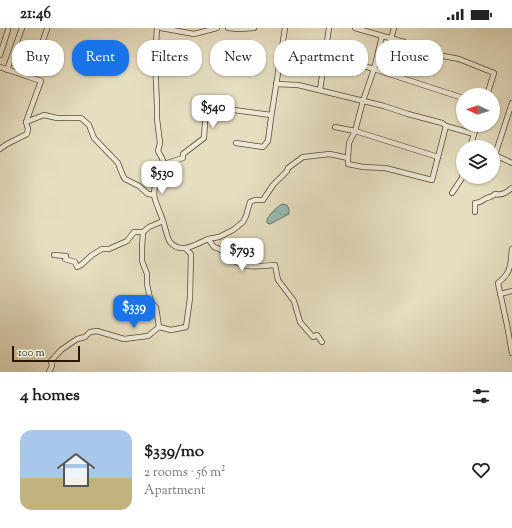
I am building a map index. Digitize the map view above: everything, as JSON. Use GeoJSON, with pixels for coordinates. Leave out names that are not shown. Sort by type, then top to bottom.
{"type":"FeatureCollection","features":[{"type":"Feature","properties":{"kind":"street"},"geometry":{"type":"LineString","coordinates":[[8,70],[22,28]]}},
{"type":"Feature","properties":{"kind":"street"},"geometry":{"type":"LineString","coordinates":[[164,164],[158,150],[160,144],[157,119],[156,58],[159,28],[194,34],[217,28]]}},
{"type":"Feature","properties":{"kind":"street"},"geometry":{"type":"LineString","coordinates":[[228,28],[254,28]]}},
{"type":"Feature","properties":{"kind":"street"},"geometry":{"type":"LineString","coordinates":[[283,40],[285,28]]}},
{"type":"Feature","properties":{"kind":"street"},"geometry":{"type":"LineString","coordinates":[[327,40],[329,28]]}},
{"type":"Feature","properties":{"kind":"street"},"geometry":{"type":"LineString","coordinates":[[355,28],[404,42],[438,55],[459,59],[494,73],[489,88]]}},
{"type":"Feature","properties":{"kind":"street"},"geometry":{"type":"LineString","coordinates":[[391,38],[394,28]]}},
{"type":"Feature","properties":{"kind":"street"},"geometry":{"type":"LineString","coordinates":[[30,77],[47,29]]}},
{"type":"Feature","properties":{"kind":"street"},"geometry":{"type":"LineString","coordinates":[[0,56],[8,30]]}},
{"type":"Feature","properties":{"kind":"street"},"geometry":{"type":"LineString","coordinates":[[382,36],[374,69],[350,143],[348,164],[363,167],[385,168],[432,180],[446,126]]}},
{"type":"Feature","properties":{"kind":"street"},"geometry":{"type":"LineString","coordinates":[[0,67],[41,81],[26,122],[28,129],[26,134],[0,149]]}},
{"type":"Feature","properties":{"kind":"street"},"geometry":{"type":"LineString","coordinates":[[368,67],[456,96]]}},
{"type":"Feature","properties":{"kind":"street"},"geometry":{"type":"LineString","coordinates":[[236,143],[262,147],[268,141],[277,76]]}},
{"type":"Feature","properties":{"kind":"street"},"geometry":{"type":"LineString","coordinates":[[320,90],[322,76]]}},
{"type":"Feature","properties":{"kind":"street"},"geometry":{"type":"LineString","coordinates":[[276,84],[298,85],[384,106],[474,134],[472,140]]}},
{"type":"Feature","properties":{"kind":"street"},"geometry":{"type":"LineString","coordinates":[[512,104],[495,155],[512,163]]}},
{"type":"Feature","properties":{"kind":"street"},"geometry":{"type":"LineString","coordinates":[[271,115],[206,107],[204,138],[183,154],[183,158],[164,164],[159,173],[155,187],[154,195],[169,242],[177,248],[186,249],[208,239],[219,237],[233,230],[243,222],[250,202],[254,200],[262,200],[288,168],[303,157],[330,154],[348,158]]}},
{"type":"Feature","properties":{"kind":"street"},"geometry":{"type":"LineString","coordinates":[[26,122],[44,115],[57,118],[81,118],[89,124],[94,138],[118,163],[125,179],[139,186],[148,194],[154,195]]}},
{"type":"Feature","properties":{"kind":"street"},"geometry":{"type":"LineString","coordinates":[[334,127],[355,131],[438,157]]}},
{"type":"Feature","properties":{"kind":"street"},"geometry":{"type":"LineString","coordinates":[[452,194],[458,184]]}},
{"type":"Feature","properties":{"kind":"street"},"geometry":{"type":"LineString","coordinates":[[475,212],[475,204],[480,203],[485,198],[492,197],[495,194],[499,195],[506,193],[512,188]]}},
{"type":"Feature","properties":{"kind":"street"},"geometry":{"type":"LineString","coordinates":[[54,255],[66,256],[65,259],[75,262],[77,267],[102,249],[109,249],[127,241],[134,232],[143,232],[149,227],[163,221]]}},
{"type":"Feature","properties":{"kind":"street"},"geometry":{"type":"LineString","coordinates":[[143,232],[142,261],[147,274],[147,284],[151,303],[156,307],[159,327]]}},
{"type":"Feature","properties":{"kind":"street"},"geometry":{"type":"LineString","coordinates":[[208,239],[214,247],[220,248],[240,264],[256,266],[275,265],[278,280],[294,301],[300,322],[313,337],[317,335],[322,342]]}},
{"type":"Feature","properties":{"kind":"street"},"geometry":{"type":"LineString","coordinates":[[159,327],[171,330],[186,327],[190,298],[191,254],[186,249]]}},
{"type":"Feature","properties":{"kind":"street"},"geometry":{"type":"LineString","coordinates":[[512,249],[508,273],[498,283],[512,353]]}},
{"type":"Feature","properties":{"kind":"street"},"geometry":{"type":"LineString","coordinates":[[500,294],[512,290]]}},
{"type":"Feature","properties":{"kind":"street"},"geometry":{"type":"LineString","coordinates":[[49,372],[52,366],[51,361],[61,350],[90,332],[97,331],[124,339],[148,336],[159,327]]}},
{"type":"Feature","properties":{"kind":"water"},"geometry":{"type":"Polygon","coordinates":[[[282,204],[287,205],[289,214],[270,224],[267,223],[271,213],[282,204]]]}}]}
